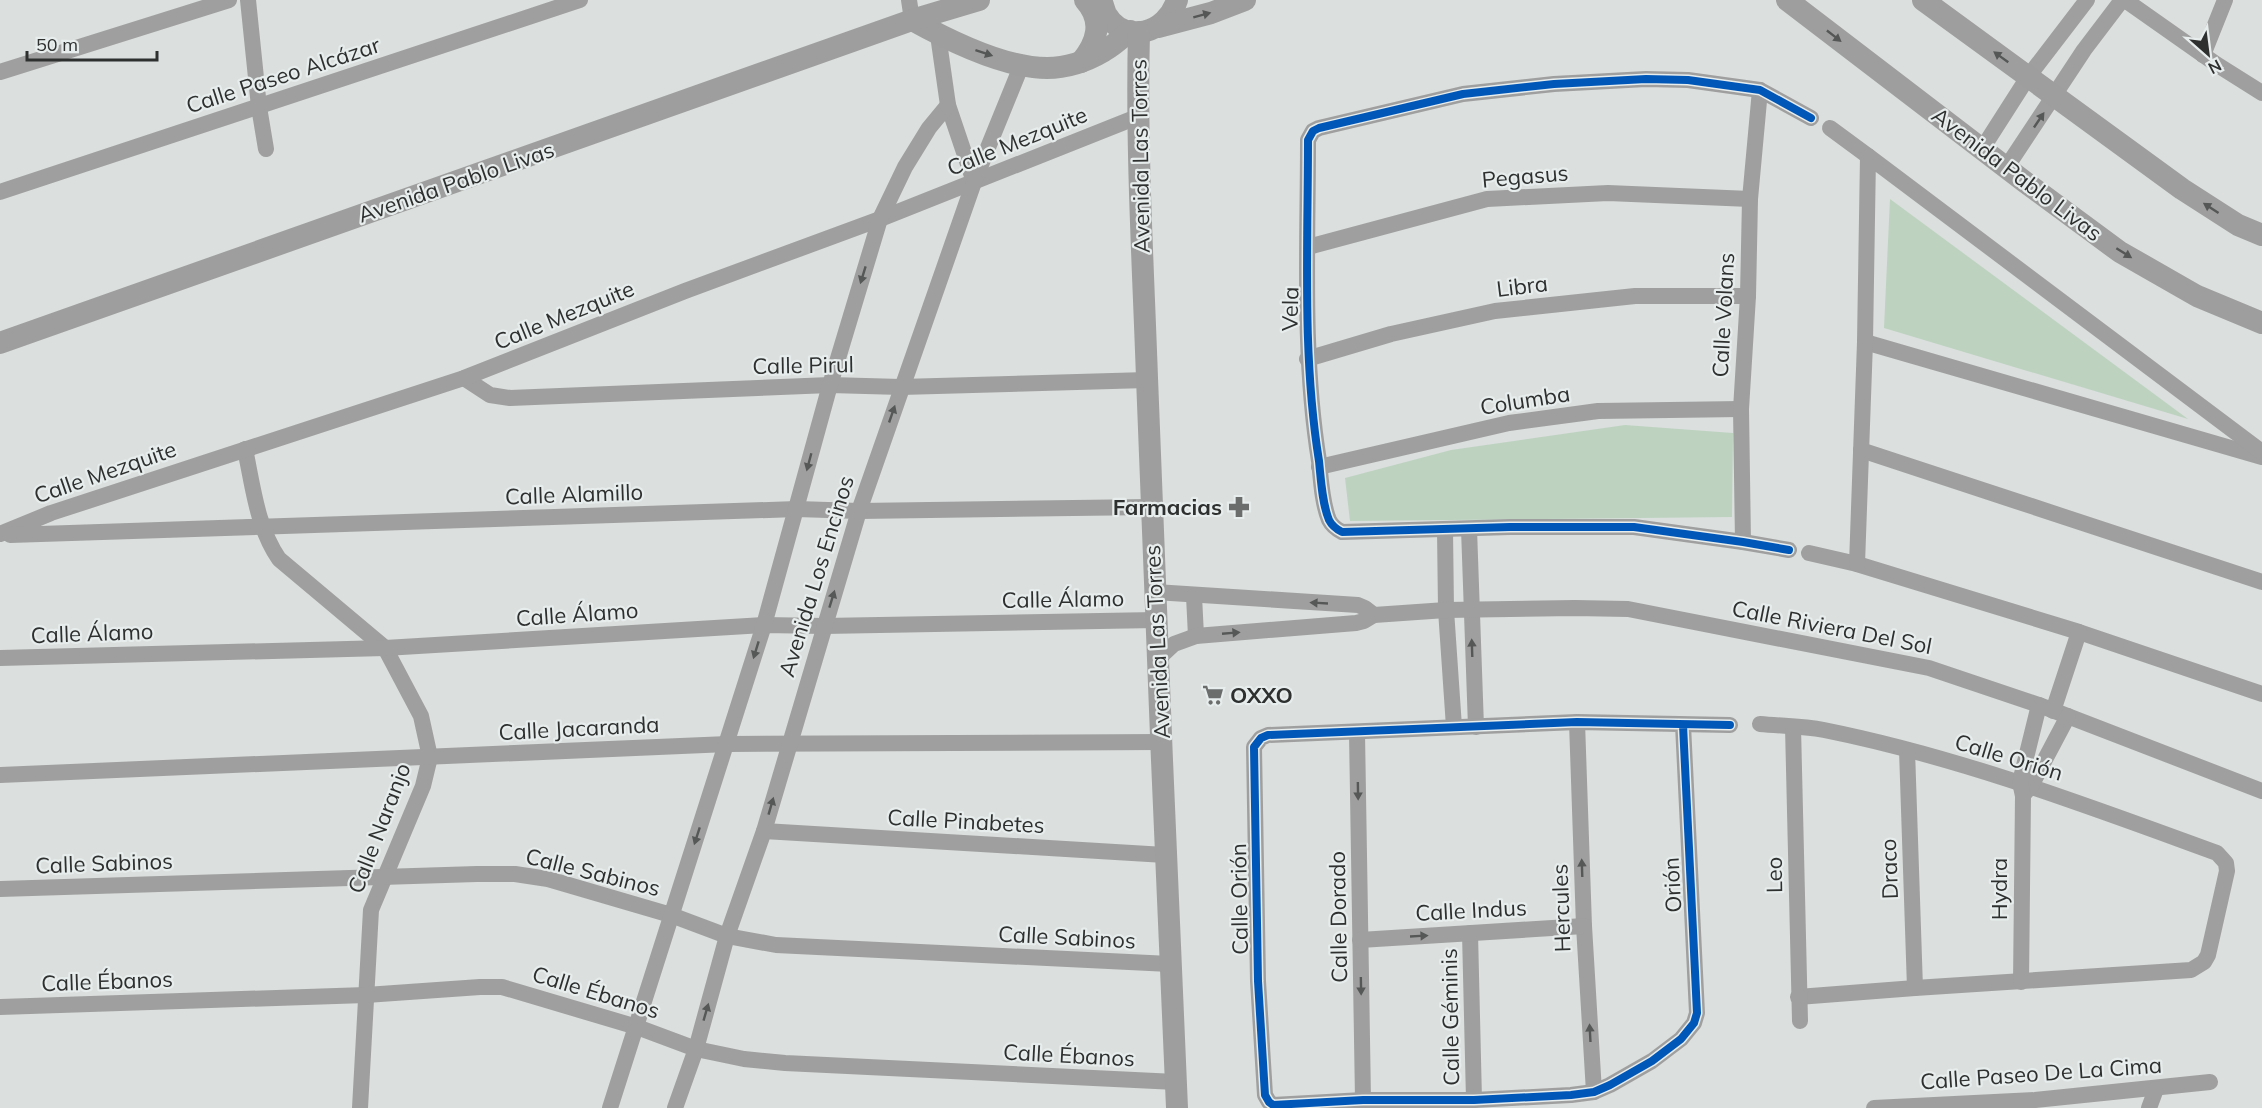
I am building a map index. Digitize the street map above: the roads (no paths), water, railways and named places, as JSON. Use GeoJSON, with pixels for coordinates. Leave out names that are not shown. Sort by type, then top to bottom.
{"type":"FeatureCollection","features":[{"type":"Feature","properties":{"kind":"street"},"geometry":{"type":"LineString","coordinates":[[0,72],[229,0]]}},
{"type":"Feature","properties":{"kind":"street"},"geometry":{"type":"LineString","coordinates":[[248,0],[259,107],[267,149]]}},
{"type":"Feature","properties":{"kind":"street","name":"Calle Paseo Alcázar"},"geometry":{"type":"LineString","coordinates":[[0,192],[580,0]]}},
{"type":"Feature","properties":{"kind":"street","name":"Avenida Pablo Livas"},"geometry":{"type":"LineString","coordinates":[[0,343],[911,10],[979,0]]}},
{"type":"Feature","properties":{"kind":"street"},"geometry":{"type":"LineString","coordinates":[[1081,62],[1095,41],[1097,30],[1089,4],[1085,0]]}},
{"type":"Feature","properties":{"kind":"street"},"geometry":{"type":"LineString","coordinates":[[1101,0],[1106,14],[1112,21],[1142,30],[1212,13],[1244,0]]}},
{"type":"Feature","properties":{"kind":"street"},"geometry":{"type":"LineString","coordinates":[[911,10],[938,34],[978,52],[1022,64],[1049,68],[1081,62],[1142,30],[1167,20],[1177,0]]}},
{"type":"Feature","properties":{"kind":"street","name":"Avenida Pablo Livas"},"geometry":{"type":"LineString","coordinates":[[1787,0],[2006,168],[2120,252],[2198,296],[2262,323]]}},
{"type":"Feature","properties":{"kind":"street"},"geometry":{"type":"LineString","coordinates":[[1923,0],[2182,189],[2238,225],[2262,235]]}},
{"type":"Feature","properties":{"kind":"street"},"geometry":{"type":"LineString","coordinates":[[1982,149],[2028,77],[2087,0]]}},
{"type":"Feature","properties":{"kind":"street"},"geometry":{"type":"LineString","coordinates":[[2006,168],[2084,50],[2123,0],[2262,93]]}},
{"type":"Feature","properties":{"kind":"street"},"geometry":{"type":"LineString","coordinates":[[2203,55],[2225,0]]}},
{"type":"Feature","properties":{"kind":"street","name":"Avenida Las Torres"},"geometry":{"type":"LineString","coordinates":[[1142,30],[1137,117],[1150,507],[1159,658],[1165,855],[1177,1108]]}},
{"type":"Feature","properties":{"kind":"street"},"geometry":{"type":"LineString","coordinates":[[938,34],[948,105],[974,182]]}},
{"type":"Feature","properties":{"kind":"street"},"geometry":{"type":"LineString","coordinates":[[2062,34],[2084,50]]}},
{"type":"Feature","properties":{"kind":"street","name":"Avenida Los Encinos"},"geometry":{"type":"LineString","coordinates":[[675,1108],[696,1049],[727,936],[764,831],[788,743],[859,510],[974,182],[1022,64]]}},
{"type":"Feature","properties":{"kind":"street","name":"Vela"},"geometry":{"type":"LineString","coordinates":[[1761,90],[1688,80],[1646,79],[1554,84],[1463,94],[1313,131],[1308,140],[1307,359],[1313,428],[1328,519],[1335,529],[1342,532],[1510,527],[1634,527],[1789,550]]}},
{"type":"Feature","properties":{"kind":"street"},"geometry":{"type":"LineString","coordinates":[[1761,90],[1811,118]]}},
{"type":"Feature","properties":{"kind":"street","name":"Calle Volans"},"geometry":{"type":"LineString","coordinates":[[1743,542],[1742,409],[1750,199],[1761,90]]}},
{"type":"Feature","properties":{"kind":"street","name":"Avenida Los Encinos"},"geometry":{"type":"LineString","coordinates":[[610,1108],[728,744],[797,509],[830,385],[880,219],[906,166],[929,128],[948,105]]}},
{"type":"Feature","properties":{"kind":"street","name":"Calle Mezquite"},"geometry":{"type":"LineString","coordinates":[[0,534],[51,513],[464,378],[685,291],[880,219],[1137,117]]}},
{"type":"Feature","properties":{"kind":"street"},"geometry":{"type":"LineString","coordinates":[[1830,128],[2262,452]]}},
{"type":"Feature","properties":{"kind":"street"},"geometry":{"type":"LineString","coordinates":[[1857,564],[1865,342],[1868,156]]}},
{"type":"Feature","properties":{"kind":"street","name":"Pegasus"},"geometry":{"type":"LineString","coordinates":[[1308,247],[1487,200],[1608,193],[1750,199]]}},
{"type":"Feature","properties":{"kind":"street","name":"Libra"},"geometry":{"type":"LineString","coordinates":[[1307,359],[1391,334],[1495,312],[1635,297],[1748,296]]}},
{"type":"Feature","properties":{"kind":"street"},"geometry":{"type":"LineString","coordinates":[[1865,342],[2262,457]]}},
{"type":"Feature","properties":{"kind":"street","name":"Calle Pirul"},"geometry":{"type":"LineString","coordinates":[[464,378],[490,395],[510,398],[830,385],[901,387],[1147,380]]}},
{"type":"Feature","properties":{"kind":"street","name":"Columba"},"geometry":{"type":"LineString","coordinates":[[1320,467],[1509,423],[1598,411],[1742,409]]}},
{"type":"Feature","properties":{"kind":"street","name":"Calle Naranjo"},"geometry":{"type":"LineString","coordinates":[[245,449],[262,528],[268,543],[279,560],[385,648],[421,716],[430,757],[423,786],[371,910],[360,1108]]}},
{"type":"Feature","properties":{"kind":"street"},"geometry":{"type":"LineString","coordinates":[[1861,450],[2262,582]]}},
{"type":"Feature","properties":{"kind":"street","name":"Calle Alamillo"},"geometry":{"type":"LineString","coordinates":[[0,534],[262,528],[797,509],[1150,507]]}},
{"type":"Feature","properties":{"kind":"street"},"geometry":{"type":"LineString","coordinates":[[1469,529],[1476,727]]}},
{"type":"Feature","properties":{"kind":"street"},"geometry":{"type":"LineString","coordinates":[[1445,530],[1446,610],[1454,727]]}},
{"type":"Feature","properties":{"kind":"street"},"geometry":{"type":"LineString","coordinates":[[1809,553],[1857,564],[2079,632],[2262,694]]}},
{"type":"Feature","properties":{"kind":"street","name":"Calle Riviera Del Sol"},"geometry":{"type":"LineString","coordinates":[[1155,592],[1358,605],[1374,615]]}},
{"type":"Feature","properties":{"kind":"street"},"geometry":{"type":"LineString","coordinates":[[1194,596],[1196,636]]}},
{"type":"Feature","properties":{"kind":"street"},"geometry":{"type":"LineString","coordinates":[[1270,600],[1271,630]]}},
{"type":"Feature","properties":{"kind":"street","name":"Calle Riviera Del Sol"},"geometry":{"type":"LineString","coordinates":[[1159,658],[1174,644],[1196,636],[1356,623],[1374,615],[1446,610],[1628,609],[1929,668],[2053,710],[2262,791]]}},
{"type":"Feature","properties":{"kind":"street","name":"Calle Álamo"},"geometry":{"type":"LineString","coordinates":[[0,658],[385,648],[764,625],[1156,620]]}},
{"type":"Feature","properties":{"kind":"street"},"geometry":{"type":"LineString","coordinates":[[2053,710],[2079,632]]}},
{"type":"Feature","properties":{"kind":"street"},"geometry":{"type":"LineString","coordinates":[[1450,674],[1473,672]]}},
{"type":"Feature","properties":{"kind":"street","name":"Hydra"},"geometry":{"type":"LineString","coordinates":[[2021,982],[2024,788],[2053,710]]}},
{"type":"Feature","properties":{"kind":"street","name":"Hydra"},"geometry":{"type":"LineString","coordinates":[[2024,788],[2053,710]]}},
{"type":"Feature","properties":{"kind":"street","name":"Calle Orión"},"geometry":{"type":"LineString","coordinates":[[1682,1040],[1652,1061],[1594,1092],[1474,1100],[1364,1100],[1273,1105],[1265,1095],[1258,981],[1254,747],[1261,738],[1268,735],[1577,722],[1730,725]]}},
{"type":"Feature","properties":{"kind":"street","name":"Hercules"},"geometry":{"type":"LineString","coordinates":[[1577,722],[1584,926],[1594,1092]]}},
{"type":"Feature","properties":{"kind":"street","name":"Orión"},"geometry":{"type":"LineString","coordinates":[[1682,1040],[1694,1023],[1697,1013],[1683,724]]}},
{"type":"Feature","properties":{"kind":"street","name":"Calle Orión"},"geometry":{"type":"LineString","coordinates":[[1760,724],[1821,729],[1907,750],[2217,853],[2226,863],[2227,871],[2208,955],[2199,967],[2190,970],[2021,982]]}},
{"type":"Feature","properties":{"kind":"street","name":"Leo"},"geometry":{"type":"LineString","coordinates":[[1793,727],[1800,1021]]}},
{"type":"Feature","properties":{"kind":"street","name":"Calle Dorado"},"geometry":{"type":"LineString","coordinates":[[1357,733],[1364,1100]]}},
{"type":"Feature","properties":{"kind":"street","name":"Calle Jacaranda"},"geometry":{"type":"LineString","coordinates":[[0,775],[728,744],[1161,742]]}},
{"type":"Feature","properties":{"kind":"street","name":"Draco"},"geometry":{"type":"LineString","coordinates":[[1907,750],[1915,988]]}},
{"type":"Feature","properties":{"kind":"street","name":"Calle Pinabetes"},"geometry":{"type":"LineString","coordinates":[[764,831],[1165,855]]}},
{"type":"Feature","properties":{"kind":"street","name":"Calle Sabinos"},"geometry":{"type":"LineString","coordinates":[[0,888],[515,874],[548,879],[671,915],[727,936],[776,945],[1170,964]]}},
{"type":"Feature","properties":{"kind":"street","name":"Calle Indus"},"geometry":{"type":"LineString","coordinates":[[1360,940],[1584,926]]}},
{"type":"Feature","properties":{"kind":"street","name":"Calle Géminis"},"geometry":{"type":"LineString","coordinates":[[1470,933],[1474,1100]]}},
{"type":"Feature","properties":{"kind":"street"},"geometry":{"type":"LineString","coordinates":[[1798,998],[2021,982]]}},
{"type":"Feature","properties":{"kind":"street","name":"Calle Ébanos"},"geometry":{"type":"LineString","coordinates":[[0,1007],[366,995],[502,987],[636,1027],[696,1049],[744,1059],[785,1063],[1176,1082]]}},
{"type":"Feature","properties":{"kind":"street","name":"Calle Paseo De La Cima"},"geometry":{"type":"LineString","coordinates":[[1874,1108],[2034,1104],[2210,1082]]}},
{"type":"Feature","properties":{"kind":"street"},"geometry":{"type":"LineString","coordinates":[[2149,1108],[2156,1089]]}},
{"type":"Feature","properties":{"kind":"place","name":"Farmacias"},"geometry":{"type":"Point","coordinates":[1239,507]}},
{"type":"Feature","properties":{"kind":"place","name":"OXXO"},"geometry":{"type":"Point","coordinates":[1213,695]}}]}
